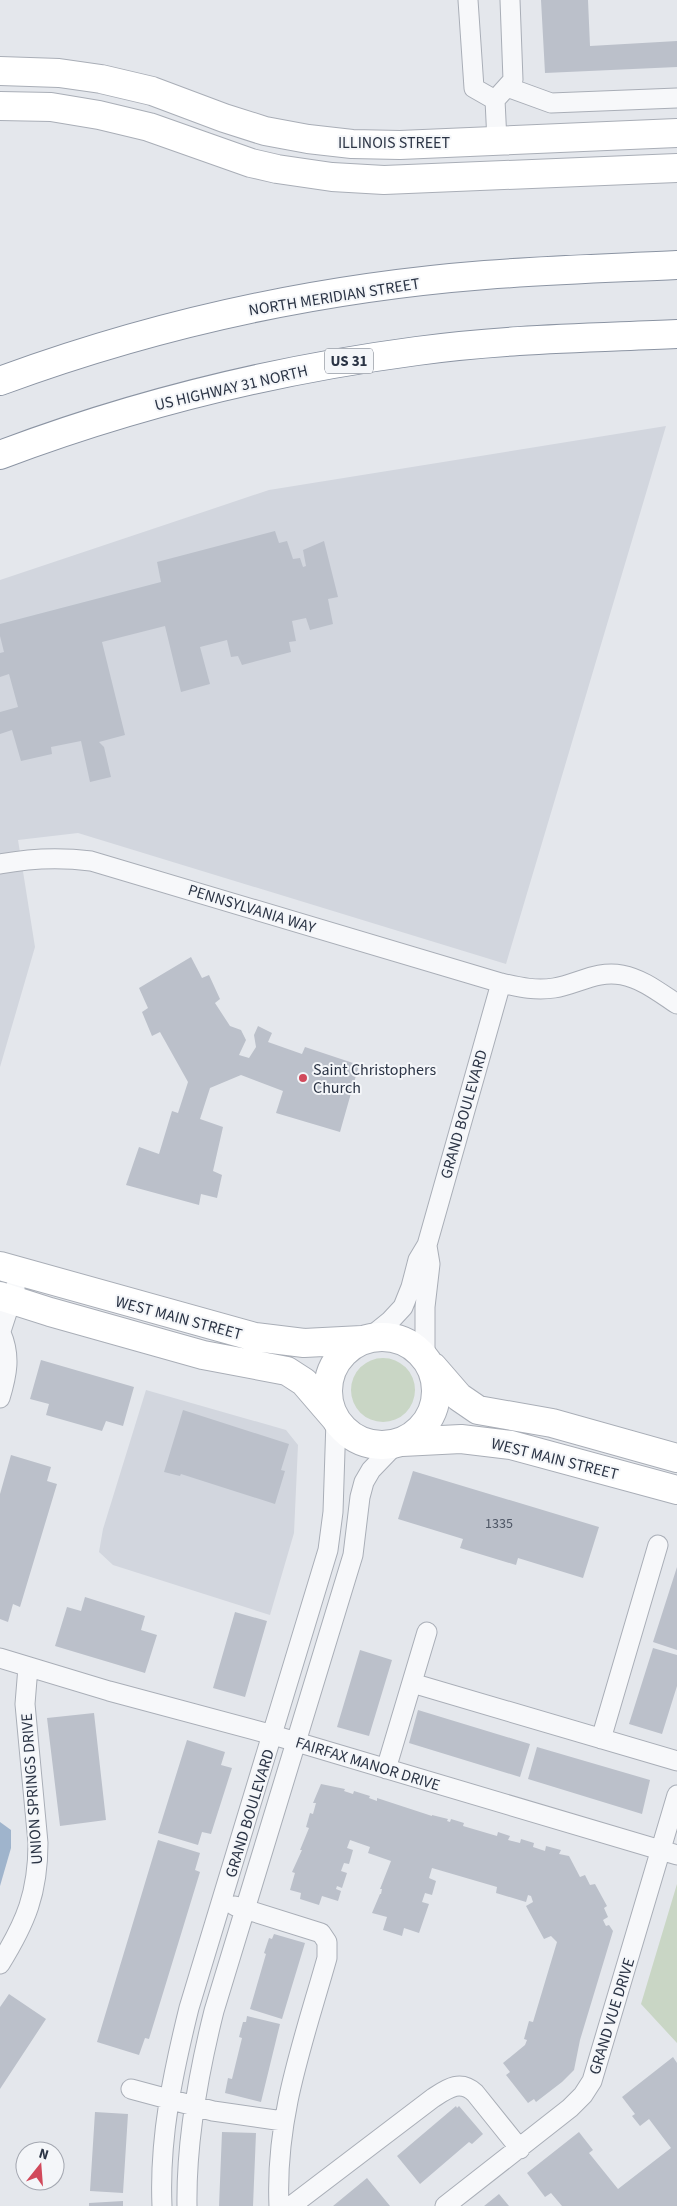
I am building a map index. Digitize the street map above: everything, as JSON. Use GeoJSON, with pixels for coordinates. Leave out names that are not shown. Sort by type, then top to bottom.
{"type":"FeatureCollection","features":[{"type":"Feature","properties":{"kind":"main road","name":"ILLINOIS STREET"},"geometry":{"type":"LineString","coordinates":[[0,70],[66,74],[127,84],[152,90],[244,125],[315,140],[378,145],[677,133]]}},
{"type":"Feature","properties":{"kind":"main road"},"geometry":{"type":"LineString","coordinates":[[0,106],[51,107],[99,115],[149,127],[244,161],[277,170],[332,177],[384,180],[677,168]]}},
{"type":"Feature","properties":{"kind":"main road","name":"NORTH MERIDIAN STREET"},"geometry":{"type":"LineString","coordinates":[[0,381],[105,346],[224,315],[360,290],[485,275],[677,265]]}},
{"type":"Feature","properties":{"kind":"main road","name":"US HIGHWAY 31 NORTH"},"geometry":{"type":"LineString","coordinates":[[0,455],[90,423],[162,401],[242,382],[368,358],[524,340],[677,334]]}},
{"type":"Feature","properties":{"kind":"main road"},"geometry":{"type":"LineString","coordinates":[[0,370],[105,346]]}},
{"type":"Feature","properties":{"kind":"main road","name":"WEST MAIN STREET"},"geometry":{"type":"LineString","coordinates":[[10,1269],[255,1337],[304,1343],[366,1339]]}},
{"type":"Feature","properties":{"kind":"main road","name":"WEST MAIN STREET"},"geometry":{"type":"LineString","coordinates":[[6,1298],[211,1358],[281,1369],[304,1382],[336,1419]]}},
{"type":"Feature","properties":{"kind":"main road"},"geometry":{"type":"LineString","coordinates":[[390,1337],[403,1340],[415,1347],[427,1359],[436,1382],[437,1392],[433,1413],[420,1430],[398,1443],[373,1445],[358,1440],[346,1432],[336,1419],[328,1395],[332,1370],[341,1355],[366,1339],[390,1337]]}},
{"type":"Feature","properties":{"kind":"main road","name":"WEST MAIN STREET"},"geometry":{"type":"LineString","coordinates":[[427,1359],[459,1397],[478,1410],[562,1426],[677,1458]]}},
{"type":"Feature","properties":{"kind":"main road","name":"WEST MAIN STREET"},"geometry":{"type":"LineString","coordinates":[[398,1443],[461,1439],[511,1444],[677,1490]]}},
{"type":"Feature","properties":{"kind":"street"},"geometry":{"type":"LineString","coordinates":[[468,0],[474,88],[551,103],[677,98]]}},
{"type":"Feature","properties":{"kind":"street"},"geometry":{"type":"LineString","coordinates":[[497,140],[501,93],[513,80],[510,0]]}},
{"type":"Feature","properties":{"kind":"street","name":"PENNSYLVANIA WAY"},"geometry":{"type":"LineString","coordinates":[[0,864],[41,858],[68,858],[91,861],[501,983],[530,990],[556,988],[600,974],[622,975],[646,983],[677,1004]]}},
{"type":"Feature","properties":{"kind":"street","name":"GRAND BOULEVARD"},"geometry":{"type":"LineString","coordinates":[[366,1339],[390,1320],[403,1306],[411,1287],[418,1260],[427,1245],[501,983]]}},
{"type":"Feature","properties":{"kind":"street","name":"GRAND BOULEVARD"},"geometry":{"type":"LineString","coordinates":[[427,1245],[430,1264],[426,1307],[427,1359]]}},
{"type":"Feature","properties":{"kind":"street"},"geometry":{"type":"LineString","coordinates":[[0,1398],[8,1373],[8,1361],[1,1333],[10,1269]]}},
{"type":"Feature","properties":{"kind":"street","name":"GRAND BOULEVARD"},"geometry":{"type":"LineString","coordinates":[[162,2206],[161,2188],[168,2099],[190,2008],[328,1550],[333,1512],[336,1419]]}},
{"type":"Feature","properties":{"kind":"street","name":"GRAND BOULEVARD"},"geometry":{"type":"LineString","coordinates":[[187,2206],[188,2160],[200,2067],[214,2011],[353,1555],[361,1490],[371,1470],[398,1443]]}},
{"type":"Feature","properties":{"kind":"street"},"geometry":{"type":"LineString","coordinates":[[601,1739],[658,1545]]}},
{"type":"Feature","properties":{"kind":"street"},"geometry":{"type":"LineString","coordinates":[[386,1769],[427,1632]]}},
{"type":"Feature","properties":{"kind":"street","name":"FAIRFAX MANOR DRIVE"},"geometry":{"type":"LineString","coordinates":[[0,1658],[118,1694],[273,1734],[669,1853]]}},
{"type":"Feature","properties":{"kind":"street","name":"UNION SPRINGS DRIVE"},"geometry":{"type":"LineString","coordinates":[[0,1964],[15,1940],[33,1897],[38,1866],[38,1843],[25,1704],[28,1667]]}},
{"type":"Feature","properties":{"kind":"street"},"geometry":{"type":"LineString","coordinates":[[412,1683],[677,1761]]}},
{"type":"Feature","properties":{"kind":"street","name":"GRAND VUE DRIVE"},"geometry":{"type":"LineString","coordinates":[[445,2206],[570,2108],[583,2095],[592,2081],[669,1853],[677,1795]]}},
{"type":"Feature","properties":{"kind":"street"},"geometry":{"type":"LineString","coordinates":[[222,1902],[321,1933],[327,1942],[326,1958],[288,2092],[283,2121],[279,2206]]}},
{"type":"Feature","properties":{"kind":"street"},"geometry":{"type":"LineString","coordinates":[[291,2206],[433,2098],[455,2086],[469,2087],[520,2149]]}},
{"type":"Feature","properties":{"kind":"street"},"geometry":{"type":"LineString","coordinates":[[131,2089],[212,2110],[283,2121]]}},
{"type":"Feature","properties":{"kind":"shaded area"},"geometry":{"type":"Polygon","coordinates":[[[666,426],[506,964],[78,833],[18,840],[35,947],[0,1067],[0,580],[269,490],[666,426]]]}},
{"type":"Feature","properties":{"kind":"shaded area"},"geometry":{"type":"Polygon","coordinates":[[[146,1390],[286,1430],[298,1445],[294,1533],[270,1615],[113,1565],[99,1552],[103,1529],[146,1390]]]}},
{"type":"Feature","properties":{"kind":"green space"},"geometry":{"type":"Polygon","coordinates":[[[383,1358],[401,1363],[406,1367],[410,1372],[415,1390],[410,1408],[406,1413],[401,1417],[383,1422],[365,1417],[360,1413],[356,1408],[351,1390],[356,1372],[360,1367],[365,1363],[383,1358]]]}},
{"type":"Feature","properties":{"kind":"green space"},"geometry":{"type":"Polygon","coordinates":[[[677,1884],[677,2043],[641,2004],[677,1884]]]}},
{"type":"Feature","properties":{"kind":"water"},"geometry":{"type":"Polygon","coordinates":[[[0,1822],[11,1830],[11,1848],[0,1886],[0,1822]]]}},
{"type":"Feature","properties":{"kind":"building"},"geometry":{"type":"Polygon","coordinates":[[[541,0],[588,0],[590,46],[677,41],[677,67],[545,73],[541,0]]]}},
{"type":"Feature","properties":{"kind":"building"},"geometry":{"type":"Polygon","coordinates":[[[275,531],[279,543],[287,541],[293,559],[300,558],[303,567],[306,566],[303,550],[324,541],[338,597],[328,599],[333,624],[310,630],[306,618],[292,621],[296,641],[289,642],[291,652],[242,665],[238,656],[231,657],[227,640],[200,647],[210,684],[181,692],[165,626],[102,642],[125,735],[99,742],[104,747],[111,777],[90,782],[81,741],[51,747],[52,754],[21,761],[12,730],[0,734],[0,712],[18,707],[9,674],[0,677],[0,653],[4,652],[0,636],[0,624],[161,582],[157,562],[275,531]]]}},
{"type":"Feature","properties":{"kind":"building","name":"Saint Christophers Church"},"geometry":{"type":"Polygon","coordinates":[[[191,957],[202,978],[209,975],[220,999],[215,1003],[230,1026],[241,1030],[246,1040],[239,1055],[249,1058],[256,1047],[254,1035],[258,1026],[272,1033],[268,1042],[302,1054],[305,1047],[359,1065],[340,1132],[276,1113],[283,1091],[241,1075],[210,1088],[200,1119],[223,1127],[213,1171],[222,1175],[217,1198],[201,1194],[199,1205],[126,1185],[139,1147],[159,1154],[172,1111],[178,1113],[188,1082],[160,1032],[152,1036],[142,1012],[148,1008],[139,988],[191,957]]]}},
{"type":"Feature","properties":{"kind":"building"},"geometry":{"type":"Polygon","coordinates":[[[41,1360],[134,1387],[123,1426],[106,1421],[102,1431],[46,1415],[49,1404],[30,1399],[41,1360]]]}},
{"type":"Feature","properties":{"kind":"building"},"geometry":{"type":"Polygon","coordinates":[[[183,1410],[289,1444],[281,1470],[285,1471],[275,1504],[181,1474],[180,1476],[164,1472],[183,1410]]]}},
{"type":"Feature","properties":{"kind":"building"},"geometry":{"type":"Polygon","coordinates":[[[11,1455],[51,1467],[47,1481],[57,1484],[20,1607],[13,1604],[8,1622],[0,1619],[0,1494],[11,1455]]]}},
{"type":"Feature","properties":{"kind":"building"},"geometry":{"type":"Polygon","coordinates":[[[413,1471],[599,1527],[583,1578],[518,1558],[516,1565],[460,1548],[463,1539],[398,1519],[413,1471]]]}},
{"type":"Feature","properties":{"kind":"building"},"geometry":{"type":"Polygon","coordinates":[[[677,1567],[677,1650],[653,1642],[677,1567]]]}},
{"type":"Feature","properties":{"kind":"building"},"geometry":{"type":"Polygon","coordinates":[[[85,1597],[145,1616],[141,1630],[157,1635],[145,1673],[55,1646],[67,1607],[81,1611],[85,1597]]]}},
{"type":"Feature","properties":{"kind":"building"},"geometry":{"type":"Polygon","coordinates":[[[235,1612],[267,1621],[245,1697],[213,1688],[235,1612]]]}},
{"type":"Feature","properties":{"kind":"building"},"geometry":{"type":"Polygon","coordinates":[[[653,1648],[677,1655],[677,1686],[662,1734],[629,1724],[653,1648]]]}},
{"type":"Feature","properties":{"kind":"building"},"geometry":{"type":"Polygon","coordinates":[[[360,1650],[392,1660],[369,1736],[337,1727],[360,1650]]]}},
{"type":"Feature","properties":{"kind":"building"},"geometry":{"type":"Polygon","coordinates":[[[418,1710],[530,1744],[520,1777],[409,1743],[418,1710]]]}},
{"type":"Feature","properties":{"kind":"building"},"geometry":{"type":"Polygon","coordinates":[[[94,1713],[106,1820],[60,1826],[47,1718],[94,1713]]]}},
{"type":"Feature","properties":{"kind":"building"},"geometry":{"type":"Polygon","coordinates":[[[187,1740],[225,1752],[221,1765],[232,1768],[211,1834],[202,1832],[198,1845],[158,1833],[187,1740]]]}},
{"type":"Feature","properties":{"kind":"building"},"geometry":{"type":"Polygon","coordinates":[[[537,1747],[650,1780],[642,1814],[528,1779],[537,1747]]]}},
{"type":"Feature","properties":{"kind":"building"},"geometry":{"type":"Polygon","coordinates":[[[321,1784],[345,1789],[344,1791],[353,1794],[354,1791],[370,1796],[369,1798],[377,1801],[377,1798],[432,1816],[448,1819],[447,1821],[450,1822],[451,1819],[464,1823],[463,1826],[497,1836],[498,1832],[510,1836],[508,1840],[520,1843],[521,1839],[534,1843],[533,1847],[545,1851],[546,1846],[561,1850],[559,1854],[569,1856],[580,1877],[585,1875],[590,1885],[595,1884],[607,1906],[604,1908],[608,1917],[603,1920],[606,1926],[609,1925],[613,1931],[580,2040],[574,2070],[536,2102],[534,2099],[528,2103],[506,2075],[510,2072],[503,2063],[525,2045],[527,2040],[524,2039],[529,2021],[533,2022],[557,1942],[551,1936],[544,1939],[526,1906],[533,1902],[531,1896],[528,1895],[526,1902],[496,1893],[497,1887],[432,1868],[429,1878],[436,1881],[432,1895],[425,1893],[422,1902],[429,1904],[419,1933],[404,1928],[402,1936],[383,1930],[387,1917],[372,1913],[381,1894],[382,1889],[380,1889],[391,1861],[368,1853],[370,1847],[350,1840],[347,1848],[353,1850],[349,1864],[344,1863],[341,1871],[347,1873],[342,1888],[337,1886],[336,1889],[341,1891],[338,1901],[322,1896],[319,1905],[300,1899],[301,1893],[290,1890],[295,1873],[292,1872],[302,1850],[300,1850],[309,1828],[306,1827],[310,1813],[313,1814],[316,1803],[313,1803],[321,1784]]]}},
{"type":"Feature","properties":{"kind":"building"},"geometry":{"type":"Polygon","coordinates":[[[158,1840],[200,1853],[195,1870],[200,1872],[149,2039],[145,2038],[139,2055],[97,2042],[158,1840]]]}},
{"type":"Feature","properties":{"kind":"building"},"geometry":{"type":"Polygon","coordinates":[[[274,1934],[305,1943],[282,2019],[250,2009],[266,1954],[264,1953],[269,1938],[272,1939],[274,1934]]]}},
{"type":"Feature","properties":{"kind":"building"},"geometry":{"type":"Polygon","coordinates":[[[9,1994],[46,2019],[0,2089],[0,2007],[9,1994]]]}},
{"type":"Feature","properties":{"kind":"building"},"geometry":{"type":"Polygon","coordinates":[[[247,2016],[280,2024],[261,2102],[225,2093],[228,2078],[232,2079],[242,2038],[239,2037],[243,2022],[246,2022],[247,2016]]]}},
{"type":"Feature","properties":{"kind":"building"},"geometry":{"type":"Polygon","coordinates":[[[673,2057],[677,2063],[677,2206],[562,2206],[551,2193],[545,2197],[527,2173],[579,2132],[593,2150],[589,2153],[618,2189],[671,2148],[649,2119],[640,2126],[632,2116],[635,2114],[622,2097],[673,2057]]]}},
{"type":"Feature","properties":{"kind":"building"},"geometry":{"type":"Polygon","coordinates":[[[456,2106],[457,2108],[459,2106],[483,2134],[472,2144],[469,2142],[420,2184],[397,2156],[456,2106]]]}},
{"type":"Feature","properties":{"kind":"building"},"geometry":{"type":"Polygon","coordinates":[[[95,2112],[128,2114],[123,2193],[90,2191],[95,2112]]]}},
{"type":"Feature","properties":{"kind":"building"},"geometry":{"type":"Polygon","coordinates":[[[222,2132],[256,2133],[253,2206],[219,2206],[222,2132]]]}},
{"type":"Feature","properties":{"kind":"building"},"geometry":{"type":"Polygon","coordinates":[[[367,2178],[390,2206],[333,2206],[367,2178]]]}},
{"type":"Feature","properties":{"kind":"building"},"geometry":{"type":"Polygon","coordinates":[[[499,2194],[509,2206],[484,2206],[499,2194]]]}},
{"type":"Feature","properties":{"kind":"building"},"geometry":{"type":"Polygon","coordinates":[[[123,2201],[123,2206],[89,2206],[89,2203],[123,2201]]]}},
{"type":"Feature","properties":{"kind":"place","name":"Saint Christophers Church"},"geometry":{"type":"Point","coordinates":[303,1078]}}]}
